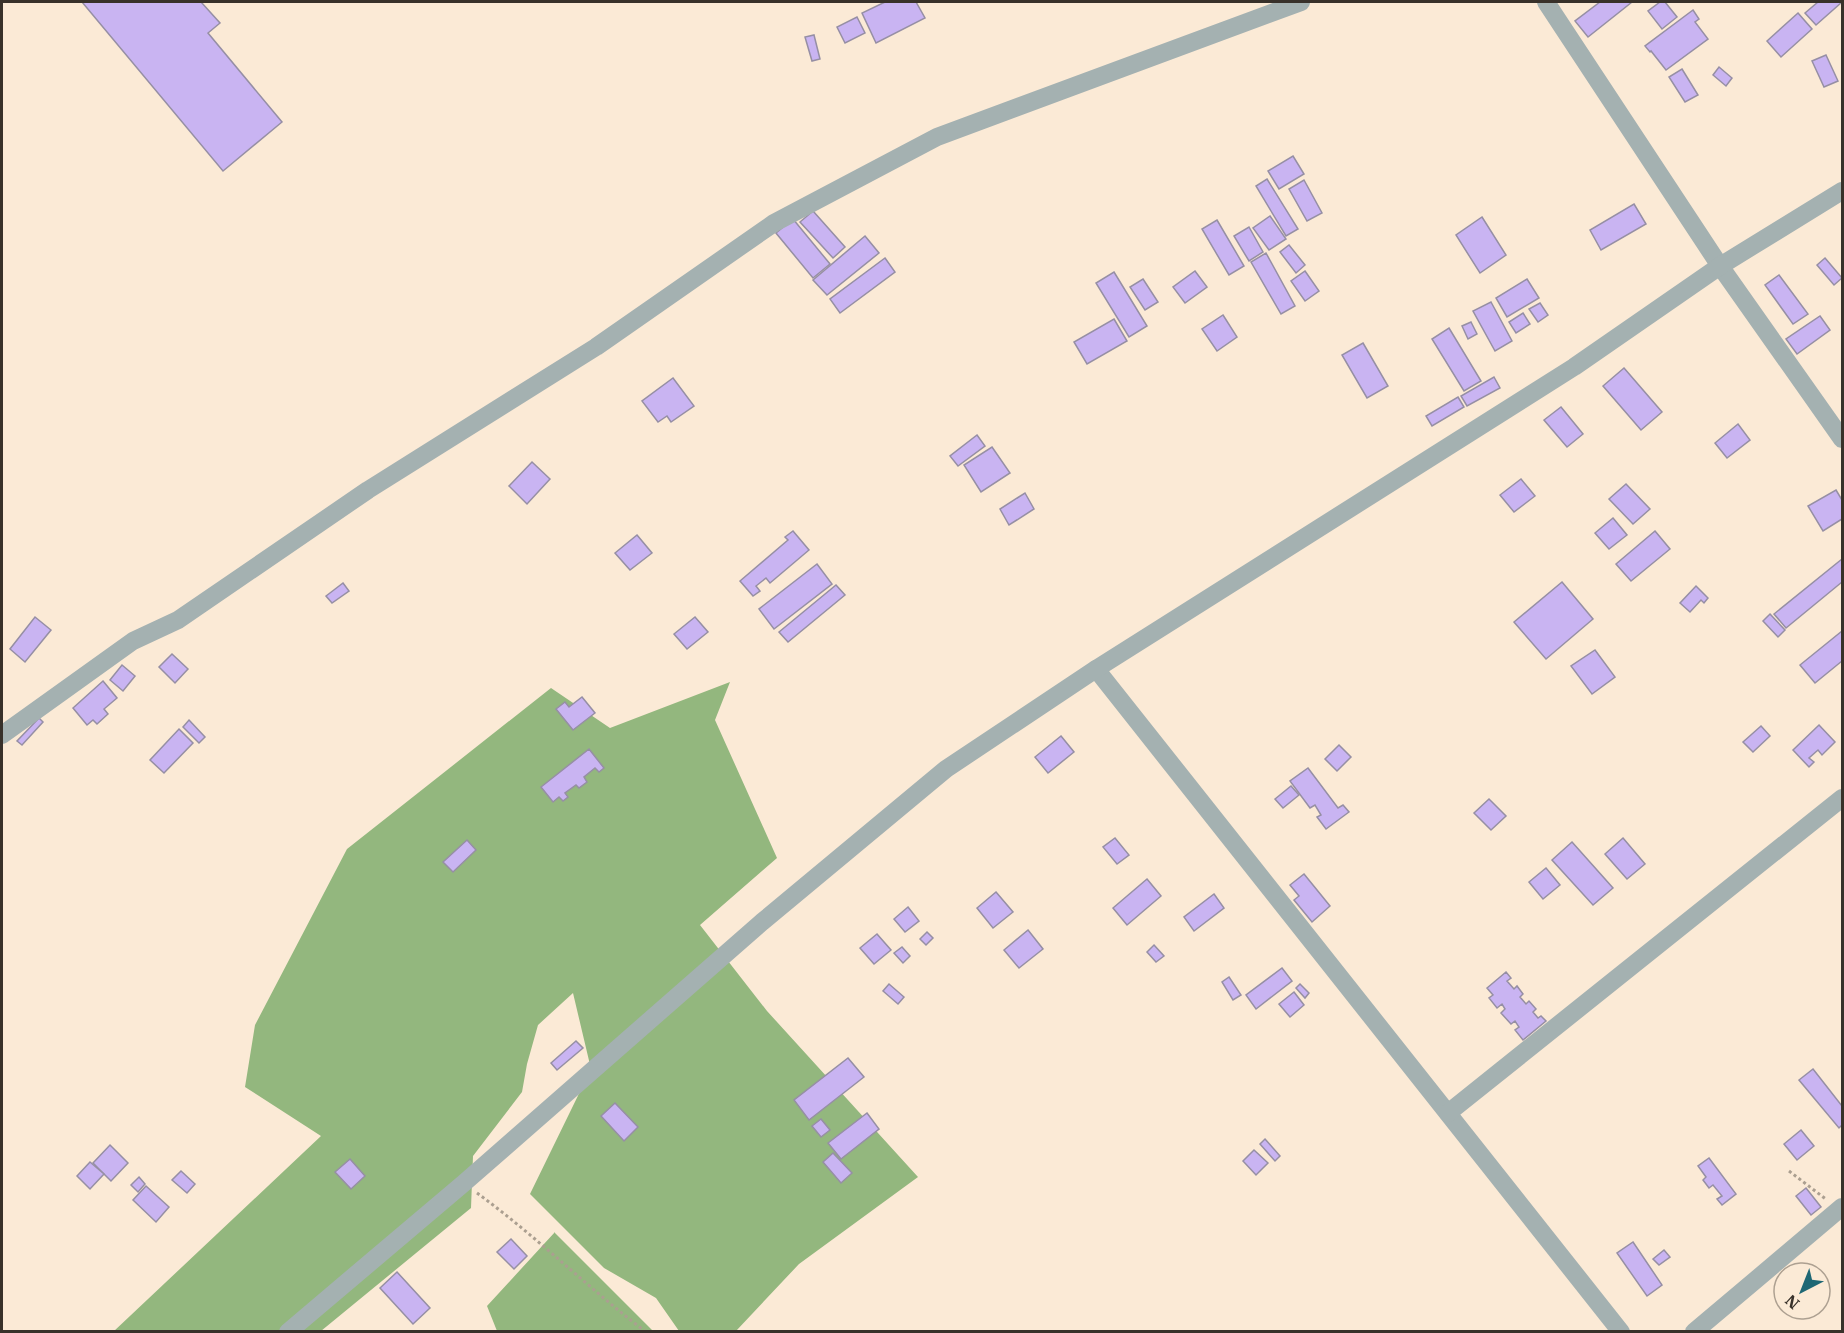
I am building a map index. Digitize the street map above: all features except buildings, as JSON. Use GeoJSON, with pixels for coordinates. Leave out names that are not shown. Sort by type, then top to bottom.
{"type":"FeatureCollection","features":[{"type":"Feature","properties":{"kind":"street"},"geometry":{"type":"LineString","coordinates":[[2,735],[133,641],[177,620],[368,490],[596,346],[774,223],[937,137],[1301,2]]}},
{"type":"Feature","properties":{"kind":"street"},"geometry":{"type":"LineString","coordinates":[[1546,2],[1720,266],[1842,439]]}},
{"type":"Feature","properties":{"kind":"street"},"geometry":{"type":"LineString","coordinates":[[288,1332],[464,1183],[762,922],[946,769],[1096,669],[1574,368],[1720,266],[1842,192]]}},
{"type":"Feature","properties":{"kind":"street"},"geometry":{"type":"LineString","coordinates":[[1096,669],[1622,1332]]}},
{"type":"Feature","properties":{"kind":"street"},"geometry":{"type":"LineString","coordinates":[[1448,1113],[1842,798]]}},
{"type":"Feature","properties":{"kind":"street"},"geometry":{"type":"LineString","coordinates":[[1694,1332],[1841,1209]]}},
{"type":"Feature","properties":{"kind":"path"},"geometry":{"type":"LineString","coordinates":[[1789,1171],[1841,1209]]}},
{"type":"Feature","properties":{"kind":"path"},"geometry":{"type":"LineString","coordinates":[[464,1183],[518,1223],[557,1259],[646,1332]]}},
{"type":"Feature","properties":{"kind":"green space"},"geometry":{"type":"Polygon","coordinates":[[[730,682],[715,720],[777,858],[700,925],[767,1011],[918,1177],[799,1264],[736,1331],[679,1331],[656,1298],[604,1268],[530,1194],[591,1069],[573,993],[538,1025],[522,1092],[473,1156],[471,1208],[321,1331],[113,1332],[321,1136],[245,1087],[255,1025],[347,849],[551,688],[610,728],[730,682]]]}},
{"type":"Feature","properties":{"kind":"green space"},"geometry":{"type":"Polygon","coordinates":[[[555,1232],[653,1331],[497,1331],[487,1306],[555,1232]]]}}]}
